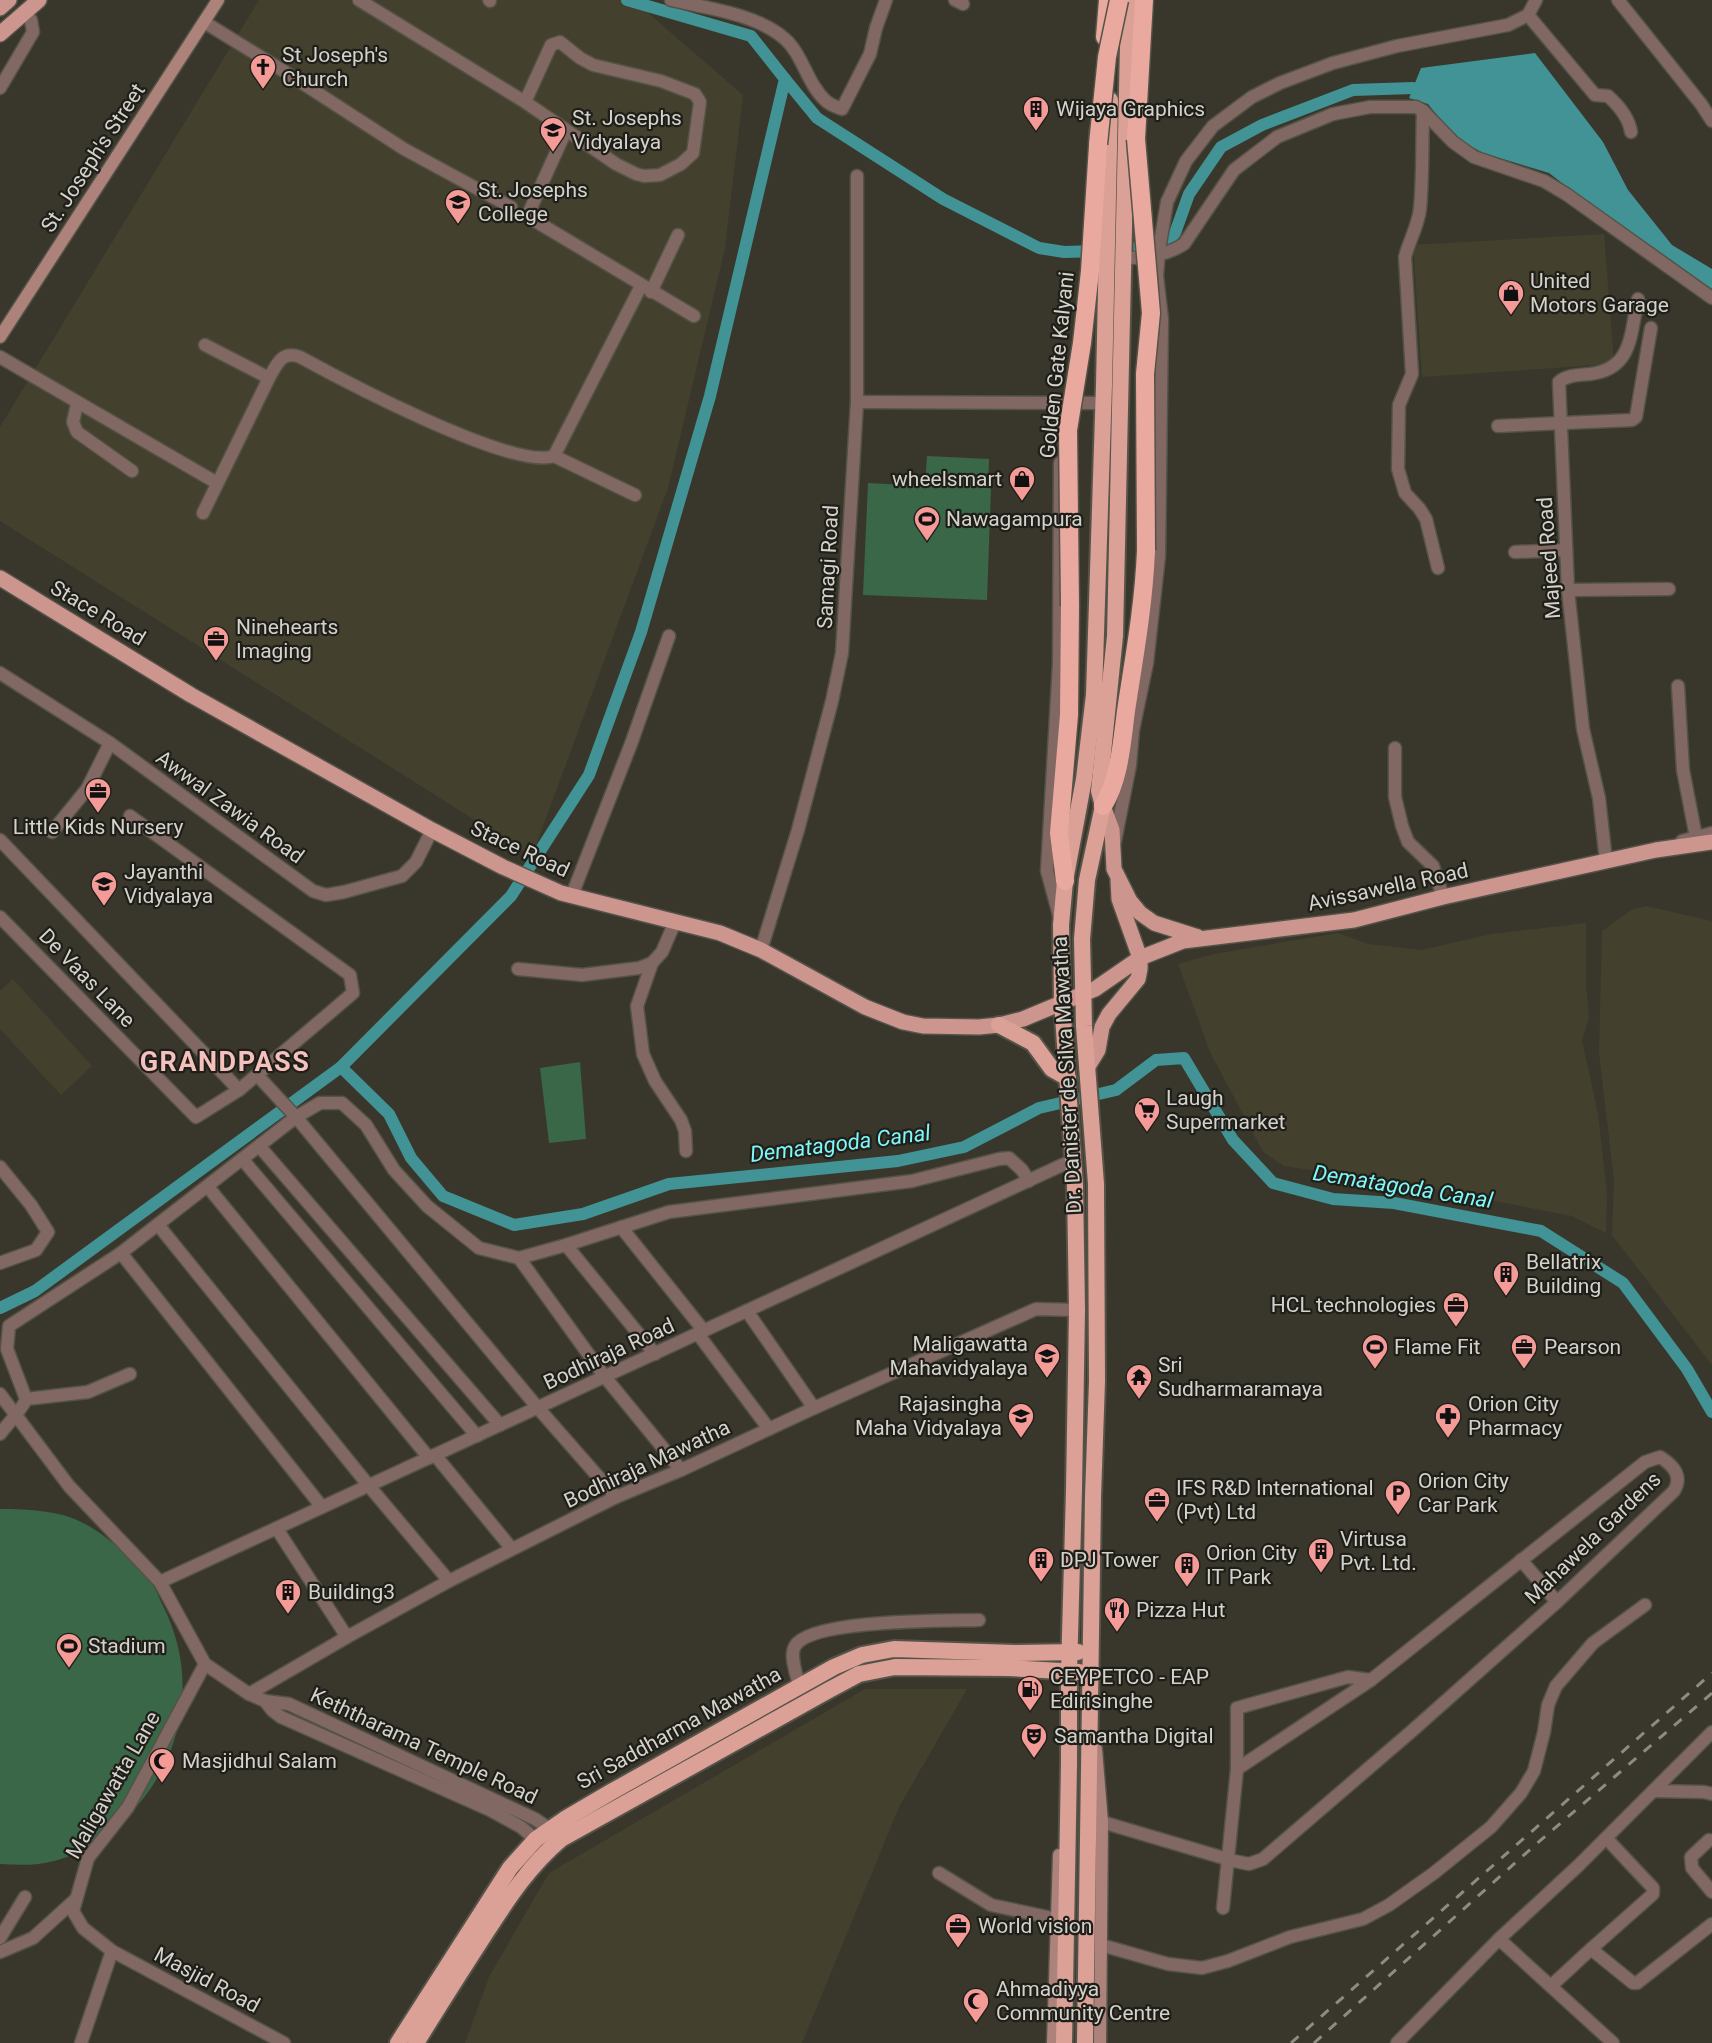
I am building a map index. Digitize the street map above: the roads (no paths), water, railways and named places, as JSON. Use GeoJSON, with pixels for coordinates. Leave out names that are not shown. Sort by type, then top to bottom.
{"type":"FeatureCollection","features":[{"type":"Feature","properties":{"kind":"highway"},"geometry":{"type":"LineString","coordinates":[[1098,144],[1110,0]]}},
{"type":"Feature","properties":{"kind":"highway","name":"Dr. Danister de Silva Mawatha"},"geometry":{"type":"LineString","coordinates":[[1064,2043],[1069,1652],[1077,1310],[1072,1124],[1062,1002],[1061,925],[1065,880],[1079,816],[1094,695],[1106,274],[1110,0]]}},
{"type":"Feature","properties":{"kind":"highway","name":"Golden Gate Kalyani"},"geometry":{"type":"LineString","coordinates":[[1065,880],[1059,833],[1069,715],[1068,430],[1086,314],[1098,144],[1107,57],[1119,0]]}},
{"type":"Feature","properties":{"kind":"highway","name":"Dr. Danister de Silva Mawatha"},"geometry":{"type":"LineString","coordinates":[[1085,2043],[1098,1381],[1096,1184],[1083,994],[1082,939],[1085,901],[1103,806],[1099,791],[1115,636],[1129,0]]}},
{"type":"Feature","properties":{"kind":"highway"},"geometry":{"type":"LineString","coordinates":[[1103,806],[1111,792],[1125,717],[1138,633],[1146,550],[1145,374],[1151,314],[1136,139],[1144,0]]}},
{"type":"Feature","properties":{"kind":"highway"},"geometry":{"type":"LineString","coordinates":[[999,1025],[1033,1043],[1052,1069],[1069,1080]]}},
{"type":"Feature","properties":{"kind":"highway","name":"Sri Saddharma Mawatha"},"geometry":{"type":"LineString","coordinates":[[398,2043],[510,1868],[610,1792],[844,1662],[878,1651],[921,1649],[1015,1653],[1091,1652]]}},
{"type":"Feature","properties":{"kind":"highway","name":"Sri Saddharma Mawatha"},"geometry":{"type":"LineString","coordinates":[[556,1833],[867,1671],[895,1667],[934,1666],[1091,1672]]}},
{"type":"Feature","properties":{"kind":"highway","name":"Sri Saddharma Mawatha"},"geometry":{"type":"LineString","coordinates":[[416,2043],[542,1845]]}},
{"type":"Feature","properties":{"kind":"main road"},"geometry":{"type":"LineString","coordinates":[[0,8],[11,0],[25,12]]}},
{"type":"Feature","properties":{"kind":"main road"},"geometry":{"type":"LineString","coordinates":[[0,34],[39,0]]}},
{"type":"Feature","properties":{"kind":"main road","name":"St. Joseph's Street"},"geometry":{"type":"LineString","coordinates":[[0,337],[218,0]]}},
{"type":"Feature","properties":{"kind":"main road","name":"Stace Road"},"geometry":{"type":"LineString","coordinates":[[0,578],[191,695],[432,830],[503,867],[555,890],[720,933],[761,950],[865,1007],[903,1022],[923,1026],[999,1025],[1023,1019],[1083,994]]}},
{"type":"Feature","properties":{"kind":"main road"},"geometry":{"type":"LineString","coordinates":[[1103,806],[1111,822],[1114,869],[1130,901],[1146,918],[1173,930],[1203,938]]}},
{"type":"Feature","properties":{"kind":"main road","name":"Avissawella Road"},"geometry":{"type":"LineString","coordinates":[[1083,994],[1095,989],[1140,958],[1176,944],[1203,938],[1354,920],[1443,897],[1656,850],[1712,842]]}},
{"type":"Feature","properties":{"kind":"main road"},"geometry":{"type":"LineString","coordinates":[[1088,1073],[1098,1050],[1102,1027],[1109,1014],[1138,979],[1140,958],[1119,899],[1118,880]]}},
{"type":"Feature","properties":{"kind":"main road"},"geometry":{"type":"LineString","coordinates":[[1091,1691],[1102,1822],[1100,2043]]}},
{"type":"Feature","properties":{"kind":"main road"},"geometry":{"type":"LineString","coordinates":[[1053,2043],[1063,1761],[1069,1699]]}},
{"type":"Feature","properties":{"kind":"street"},"geometry":{"type":"LineString","coordinates":[[359,0],[525,102],[616,164],[636,174],[660,175],[681,164],[693,153],[700,102],[695,94],[675,86],[593,65],[560,42],[551,45],[525,102]]}},
{"type":"Feature","properties":{"kind":"street"},"geometry":{"type":"LineString","coordinates":[[671,0],[720,10],[773,30],[796,52],[818,92],[827,102],[842,109],[870,54],[886,0]]}},
{"type":"Feature","properties":{"kind":"street"},"geometry":{"type":"LineString","coordinates":[[1113,854],[1130,765],[1133,730],[1147,663],[1160,556],[1162,319],[1157,276],[1158,253],[1167,202],[1186,161],[1213,126],[1252,97],[1332,63],[1451,34],[1508,25],[1528,15],[1536,0]]}},
{"type":"Feature","properties":{"kind":"street"},"geometry":{"type":"LineString","coordinates":[[1623,1],[1712,121]]}},
{"type":"Feature","properties":{"kind":"street"},"geometry":{"type":"LineString","coordinates":[[0,88],[33,32],[31,20],[25,12]]}},
{"type":"Feature","properties":{"kind":"street"},"geometry":{"type":"LineString","coordinates":[[1528,15],[1595,95],[1608,96],[1614,102],[1629,124],[1630,132]]}},
{"type":"Feature","properties":{"kind":"street"},"geometry":{"type":"LineString","coordinates":[[204,22],[282,69],[404,149],[511,207]]}},
{"type":"Feature","properties":{"kind":"street"},"geometry":{"type":"LineString","coordinates":[[1123,258],[1175,250],[1184,244],[1234,170],[1277,137],[1333,114],[1370,107],[1408,106],[1423,111],[1452,142],[1474,157],[1544,181],[1566,194],[1712,298]]}},
{"type":"Feature","properties":{"kind":"street"},"geometry":{"type":"LineString","coordinates":[[1423,111],[1420,209],[1405,257],[1412,374],[1399,405],[1398,469],[1405,493],[1426,519],[1438,568]]}},
{"type":"Feature","properties":{"kind":"street"},"geometry":{"type":"LineString","coordinates":[[564,130],[564,135],[531,210],[532,219],[694,316]]}},
{"type":"Feature","properties":{"kind":"street","name":"Samagi Road"},"geometry":{"type":"LineString","coordinates":[[761,950],[798,830],[838,675],[845,619],[857,402],[858,176]]}},
{"type":"Feature","properties":{"kind":"street"},"geometry":{"type":"LineString","coordinates":[[554,456],[678,235]]}},
{"type":"Feature","properties":{"kind":"street","name":"Majeed Road"},"geometry":{"type":"LineString","coordinates":[[1606,861],[1599,798],[1582,729],[1568,590],[1559,382],[1568,376],[1600,373],[1615,367],[1625,356],[1638,299]]}},
{"type":"Feature","properties":{"kind":"street"},"geometry":{"type":"LineString","coordinates":[[1498,426],[1632,420],[1636,417],[1651,328]]}},
{"type":"Feature","properties":{"kind":"street"},"geometry":{"type":"LineString","coordinates":[[205,345],[269,378]]}},
{"type":"Feature","properties":{"kind":"street"},"geometry":{"type":"LineString","coordinates":[[203,513],[269,378],[280,358],[289,354],[403,410],[467,438],[525,455],[544,458],[554,456],[635,495]]}},
{"type":"Feature","properties":{"kind":"street"},"geometry":{"type":"LineString","coordinates":[[0,357],[77,404],[217,483]]}},
{"type":"Feature","properties":{"kind":"street"},"geometry":{"type":"LineString","coordinates":[[857,402],[1103,403]]}},
{"type":"Feature","properties":{"kind":"street"},"geometry":{"type":"LineString","coordinates":[[1061,925],[1047,871],[1059,664],[1062,403]]}},
{"type":"Feature","properties":{"kind":"street"},"geometry":{"type":"LineString","coordinates":[[77,404],[73,422],[77,432],[132,471]]}},
{"type":"Feature","properties":{"kind":"street"},"geometry":{"type":"LineString","coordinates":[[1515,552],[1566,550]]}},
{"type":"Feature","properties":{"kind":"street"},"geometry":{"type":"LineString","coordinates":[[1568,590],[1670,589]]}},
{"type":"Feature","properties":{"kind":"street"},"geometry":{"type":"LineString","coordinates":[[572,895],[631,744],[669,636]]}},
{"type":"Feature","properties":{"kind":"street","name":"Awwal Zawia Road"},"geometry":{"type":"LineString","coordinates":[[0,673],[110,742],[210,818],[313,891],[326,895],[344,892],[402,876],[416,862],[432,830]]}},
{"type":"Feature","properties":{"kind":"street"},"geometry":{"type":"LineString","coordinates":[[1678,686],[1683,770],[1696,837]]}},
{"type":"Feature","properties":{"kind":"street"},"geometry":{"type":"LineString","coordinates":[[52,832],[87,789],[110,742]]}},
{"type":"Feature","properties":{"kind":"street"},"geometry":{"type":"LineString","coordinates":[[1395,748],[1395,797],[1402,826],[1408,842],[1432,866],[1443,897]]}},
{"type":"Feature","properties":{"kind":"street"},"geometry":{"type":"LineString","coordinates":[[0,840],[239,1090],[353,993],[350,975],[130,816]]}},
{"type":"Feature","properties":{"kind":"street"},"geometry":{"type":"LineString","coordinates":[[1656,850],[1712,832]]}},
{"type":"Feature","properties":{"kind":"street"},"geometry":{"type":"LineString","coordinates":[[1656,850],[1712,850]]}},
{"type":"Feature","properties":{"kind":"street","name":"De Vaas Lane"},"geometry":{"type":"LineString","coordinates":[[0,917],[196,1117],[239,1090]]}},
{"type":"Feature","properties":{"kind":"street"},"geometry":{"type":"LineString","coordinates":[[675,922],[662,952],[652,963],[638,1006],[643,1053],[655,1080],[681,1120],[685,1131],[686,1150]]}},
{"type":"Feature","properties":{"kind":"street"},"geometry":{"type":"LineString","coordinates":[[518,969],[582,975],[639,968],[652,963]]}},
{"type":"Feature","properties":{"kind":"street"},"geometry":{"type":"LineString","coordinates":[[257,1075],[296,1117],[538,1408],[616,1497]]}},
{"type":"Feature","properties":{"kind":"street"},"geometry":{"type":"LineString","coordinates":[[0,1434],[14,1415],[25,1405],[26,1399],[7,1349],[9,1326],[121,1254],[296,1117],[320,1103],[342,1103],[366,1125],[394,1170],[427,1206],[479,1248],[519,1258],[669,1212],[912,1181],[1009,1158],[1022,1170],[1029,1181]]}},
{"type":"Feature","properties":{"kind":"street"},"geometry":{"type":"LineString","coordinates":[[260,1147],[500,1425]]}},
{"type":"Feature","properties":{"kind":"street"},"geometry":{"type":"LineString","coordinates":[[243,1160],[477,1436]]}},
{"type":"Feature","properties":{"kind":"street","name":"Bodhiraja Road"},"geometry":{"type":"LineString","coordinates":[[160,1582],[1073,1160]]}},
{"type":"Feature","properties":{"kind":"street"},"geometry":{"type":"LineString","coordinates":[[0,1167],[31,1205],[48,1232],[36,1250],[0,1263]]}},
{"type":"Feature","properties":{"kind":"street"},"geometry":{"type":"LineString","coordinates":[[208,1187],[432,1457],[512,1549]]}},
{"type":"Feature","properties":{"kind":"street"},"geometry":{"type":"LineString","coordinates":[[159,1226],[369,1486],[449,1581]]}},
{"type":"Feature","properties":{"kind":"street"},"geometry":{"type":"LineString","coordinates":[[621,1227],[701,1333],[769,1429]]}},
{"type":"Feature","properties":{"kind":"street"},"geometry":{"type":"LineString","coordinates":[[566,1245],[655,1354]]}},
{"type":"Feature","properties":{"kind":"street"},"geometry":{"type":"LineString","coordinates":[[121,1254],[322,1508]]}},
{"type":"Feature","properties":{"kind":"street"},"geometry":{"type":"LineString","coordinates":[[519,1258],[605,1377],[681,1470]]}},
{"type":"Feature","properties":{"kind":"street","name":"Bodhiraja Mawatha"},"geometry":{"type":"LineString","coordinates":[[249,1694],[449,1581],[616,1497],[681,1470],[1036,1309],[1077,1310]]}},
{"type":"Feature","properties":{"kind":"street"},"geometry":{"type":"LineString","coordinates":[[747,1311],[814,1408]]}},
{"type":"Feature","properties":{"kind":"street"},"geometry":{"type":"LineString","coordinates":[[26,1399],[88,1392],[130,1374]]}},
{"type":"Feature","properties":{"kind":"street","name":"Keththarama Temple Road"},"geometry":{"type":"LineString","coordinates":[[0,1394],[69,1486],[135,1553],[160,1582],[205,1664],[249,1694],[265,1701],[288,1704],[340,1736],[441,1782],[535,1819],[556,1833]]}},
{"type":"Feature","properties":{"kind":"street","name":"Mahawela Gardens"},"geometry":{"type":"LineString","coordinates":[[1102,1822],[1249,1864],[1263,1859],[1557,1602],[1674,1491],[1678,1484],[1677,1472],[1670,1463],[1660,1457],[1645,1462],[1371,1680],[1237,1769]]}},
{"type":"Feature","properties":{"kind":"street"},"geometry":{"type":"LineString","coordinates":[[277,1528],[347,1637]]}},
{"type":"Feature","properties":{"kind":"street"},"geometry":{"type":"LineString","coordinates":[[1521,1560],[1557,1602]]}},
{"type":"Feature","properties":{"kind":"street"},"geometry":{"type":"LineString","coordinates":[[1101,1945],[1168,1964],[1202,1968],[1228,1961],[1290,1937],[1363,1919],[1389,1905],[1434,1873],[1491,1827],[1521,1793],[1534,1770],[1548,1705],[1556,1686],[1593,1643],[1645,1605]]}},
{"type":"Feature","properties":{"kind":"street"},"geometry":{"type":"LineString","coordinates":[[799,1686],[792,1653],[799,1640],[808,1635],[865,1624],[979,1620]]}},
{"type":"Feature","properties":{"kind":"street","name":"Maligawatta Lane"},"geometry":{"type":"LineString","coordinates":[[112,1951],[83,1928],[73,1911],[88,1858],[128,1807],[205,1664]]}},
{"type":"Feature","properties":{"kind":"street"},"geometry":{"type":"LineString","coordinates":[[1223,1908],[1237,1769],[1237,1708],[1348,1677],[1371,1680]]}},
{"type":"Feature","properties":{"kind":"street"},"geometry":{"type":"LineString","coordinates":[[1397,2043],[1499,1939],[1606,1838],[1712,1732]]}},
{"type":"Feature","properties":{"kind":"street","name":"Keththarama Temple Road"},"geometry":{"type":"LineString","coordinates":[[441,1782],[507,1818],[542,1845]]}},
{"type":"Feature","properties":{"kind":"street"},"geometry":{"type":"LineString","coordinates":[[1654,1791],[1712,1794]]}},
{"type":"Feature","properties":{"kind":"street"},"geometry":{"type":"LineString","coordinates":[[1551,1986],[1653,1894],[1653,1888],[1606,1838]]}},
{"type":"Feature","properties":{"kind":"street"},"geometry":{"type":"LineString","coordinates":[[1711,1841],[1691,1857],[1690,1863],[1712,1892]]}},
{"type":"Feature","properties":{"kind":"street"},"geometry":{"type":"LineString","coordinates":[[939,1873],[991,1905],[1057,1919]]}},
{"type":"Feature","properties":{"kind":"street"},"geometry":{"type":"LineString","coordinates":[[0,1938],[25,1896]]}},
{"type":"Feature","properties":{"kind":"street"},"geometry":{"type":"LineString","coordinates":[[0,1952],[33,1938],[76,1899]]}},
{"type":"Feature","properties":{"kind":"street"},"geometry":{"type":"LineString","coordinates":[[1592,1949],[1632,1983],[1637,1983],[1712,1924]]}},
{"type":"Feature","properties":{"kind":"street"},"geometry":{"type":"LineString","coordinates":[[1499,1939],[1613,2043]]}},
{"type":"Feature","properties":{"kind":"street"},"geometry":{"type":"LineString","coordinates":[[81,2043],[112,1951]]}},
{"type":"Feature","properties":{"kind":"street","name":"Masjid Road"},"geometry":{"type":"LineString","coordinates":[[112,1951],[284,2043]]}},
{"type":"Feature","properties":{"kind":"water"},"geometry":{"type":"Polygon","coordinates":[[[1535,53],[1603,142],[1628,190],[1672,245],[1712,269],[1712,290],[1659,258],[1549,173],[1483,153],[1454,137],[1428,104],[1409,98],[1421,68],[1535,53]]]}},
{"type":"Feature","properties":{"kind":"waterway"},"geometry":{"type":"LineString","coordinates":[[0,1308],[35,1291],[341,1067],[511,896],[589,775],[641,632],[710,396],[785,79],[751,36],[627,0]]}},
{"type":"Feature","properties":{"kind":"waterway"},"geometry":{"type":"LineString","coordinates":[[785,79],[817,118],[943,199],[1039,248],[1064,252],[1098,251]]}},
{"type":"Feature","properties":{"kind":"waterway"},"geometry":{"type":"LineString","coordinates":[[1116,250],[1166,245],[1175,233],[1189,194],[1221,147],[1262,125],[1353,90],[1413,88]]}},
{"type":"Feature","properties":{"kind":"waterway","name":"Dematagoda Canal"},"geometry":{"type":"LineString","coordinates":[[341,1067],[389,1114],[411,1158],[443,1196],[514,1225],[583,1214],[669,1184],[898,1161],[964,1147],[1039,1108],[1116,1090],[1156,1060],[1184,1058],[1233,1140],[1273,1183],[1333,1199],[1394,1203],[1541,1231],[1623,1283],[1687,1369],[1712,1412]]}},
{"type":"Feature","properties":{"kind":"railway"},"geometry":{"type":"LineString","coordinates":[[1291,2043],[1712,1673]]}},
{"type":"Feature","properties":{"kind":"railway"},"geometry":{"type":"LineString","coordinates":[[1314,2043],[1534,1846],[1712,1693]]}},
{"type":"Feature","properties":{"kind":"place","name":"St Joseph's Church"},"geometry":{"type":"Point","coordinates":[263,90]}},
{"type":"Feature","properties":{"kind":"place","name":"Wijaya Graphics"},"geometry":{"type":"Point","coordinates":[1036,132]}},
{"type":"Feature","properties":{"kind":"place","name":"St. Josephs Vidyalaya"},"geometry":{"type":"Point","coordinates":[553,153]}},
{"type":"Feature","properties":{"kind":"place","name":"St. Josephs College"},"geometry":{"type":"Point","coordinates":[458,225]}},
{"type":"Feature","properties":{"kind":"place","name":"United Motors Garage"},"geometry":{"type":"Point","coordinates":[1511,316]}},
{"type":"Feature","properties":{"kind":"place","name":"wheelsmart"},"geometry":{"type":"Point","coordinates":[1022,502]}},
{"type":"Feature","properties":{"kind":"place","name":"Nawagampura"},"geometry":{"type":"Point","coordinates":[927,542]}},
{"type":"Feature","properties":{"kind":"place","name":"Ninehearts Imaging"},"geometry":{"type":"Point","coordinates":[216,662]}},
{"type":"Feature","properties":{"kind":"place","name":"Little Kids Nursery"},"geometry":{"type":"Point","coordinates":[98,814]}},
{"type":"Feature","properties":{"kind":"place","name":"Jayanthi Vidyalaya"},"geometry":{"type":"Point","coordinates":[104,907]}},
{"type":"Feature","properties":{"kind":"place","name":"Laugh Supermarket"},"geometry":{"type":"Point","coordinates":[1147,1133]}},
{"type":"Feature","properties":{"kind":"place","name":"Bellatrix Building"},"geometry":{"type":"Point","coordinates":[1506,1297]}},
{"type":"Feature","properties":{"kind":"place","name":"HCL technologies"},"geometry":{"type":"Point","coordinates":[1456,1328]}},
{"type":"Feature","properties":{"kind":"place","name":"Flame Fit"},"geometry":{"type":"Point","coordinates":[1375,1370]}},
{"type":"Feature","properties":{"kind":"place","name":"Pearson"},"geometry":{"type":"Point","coordinates":[1524,1370]}},
{"type":"Feature","properties":{"kind":"place","name":"Maligawatta Mahavidyalaya"},"geometry":{"type":"Point","coordinates":[1047,1379]}},
{"type":"Feature","properties":{"kind":"place","name":"Sri Sudharmaramaya"},"geometry":{"type":"Point","coordinates":[1139,1400]}},
{"type":"Feature","properties":{"kind":"place","name":"Rajasingha Maha Vidyalaya"},"geometry":{"type":"Point","coordinates":[1021,1439]}},
{"type":"Feature","properties":{"kind":"place","name":"Orion City Pharmacy"},"geometry":{"type":"Point","coordinates":[1448,1439]}},
{"type":"Feature","properties":{"kind":"place","name":"Orion City Car Park"},"geometry":{"type":"Point","coordinates":[1398,1516]}},
{"type":"Feature","properties":{"kind":"place","name":"IFS R&D International (Pvt) Ltd"},"geometry":{"type":"Point","coordinates":[1157,1523]}},
{"type":"Feature","properties":{"kind":"place","name":"Virtusa Pvt. Ltd."},"geometry":{"type":"Point","coordinates":[1321,1574]}},
{"type":"Feature","properties":{"kind":"place","name":"DPJ Tower"},"geometry":{"type":"Point","coordinates":[1041,1583]}},
{"type":"Feature","properties":{"kind":"place","name":"Orion City IT Park"},"geometry":{"type":"Point","coordinates":[1187,1588]}},
{"type":"Feature","properties":{"kind":"place","name":"Building3"},"geometry":{"type":"Point","coordinates":[288,1615]}},
{"type":"Feature","properties":{"kind":"place","name":"Pizza Hut"},"geometry":{"type":"Point","coordinates":[1117,1633]}},
{"type":"Feature","properties":{"kind":"place","name":"Stadium"},"geometry":{"type":"Point","coordinates":[69,1669]}},
{"type":"Feature","properties":{"kind":"place","name":"CEYPETCO - EAP Edirisinghe"},"geometry":{"type":"Point","coordinates":[1030,1712]}},
{"type":"Feature","properties":{"kind":"place","name":"Samantha Digital"},"geometry":{"type":"Point","coordinates":[1034,1759]}},
{"type":"Feature","properties":{"kind":"place","name":"Masjidhul Salam"},"geometry":{"type":"Point","coordinates":[162,1784]}},
{"type":"Feature","properties":{"kind":"place","name":"World vision"},"geometry":{"type":"Point","coordinates":[958,1949]}},
{"type":"Feature","properties":{"kind":"place","name":"Ahmadiyya Community Centre"},"geometry":{"type":"Point","coordinates":[976,2024]}},
{"type":"Feature","properties":{"kind":"district","name":"GRANDPASS"},"geometry":{"type":"Point","coordinates":[225,1062]}}]}
